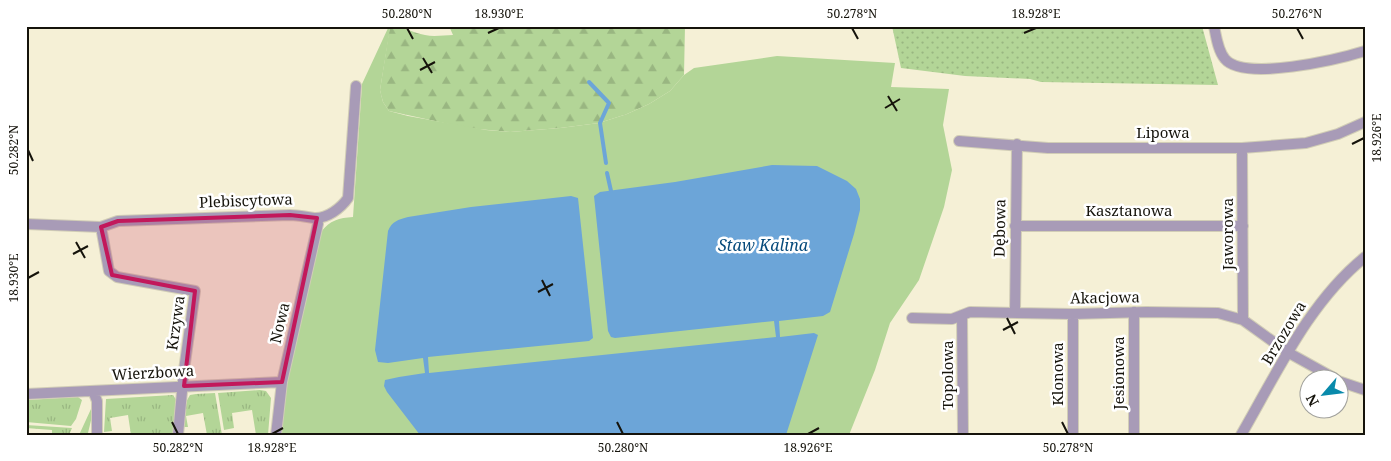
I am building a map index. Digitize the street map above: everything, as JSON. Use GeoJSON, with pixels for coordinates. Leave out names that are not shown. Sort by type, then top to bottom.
{"type":"FeatureCollection","features":[{"type":"Feature","properties":{"kind":"street"},"geometry":{"type":"LineString","coordinates":[[1214,26],[1218,46],[1225,60],[1239,68],[1290,67],[1334,60],[1365,51]]}},
{"type":"Feature","properties":{"kind":"street","name":"Plebiscytowa"},"geometry":{"type":"LineString","coordinates":[[26,224],[101,227],[118,220],[290,215],[317,218],[341,208],[348,198],[356,86]]}},
{"type":"Feature","properties":{"kind":"street","name":"Lipowa"},"geometry":{"type":"LineString","coordinates":[[958,141],[1016,144],[1048,148],[1242,148],[1306,143],[1338,134],[1365,122]]}},
{"type":"Feature","properties":{"kind":"street","name":"Dębowa"},"geometry":{"type":"LineString","coordinates":[[1015,312],[1016,144]]}},
{"type":"Feature","properties":{"kind":"street","name":"Jaworowa"},"geometry":{"type":"LineString","coordinates":[[1242,148],[1242,320]]}},
{"type":"Feature","properties":{"kind":"street","name":"Nowa"},"geometry":{"type":"LineString","coordinates":[[276,435],[282,382],[318,224],[317,218]]}},
{"type":"Feature","properties":{"kind":"street","name":"Kasztanowa"},"geometry":{"type":"LineString","coordinates":[[1015,226],[1242,226]]}},
{"type":"Feature","properties":{"kind":"street","name":"Krzywa"},"geometry":{"type":"LineString","coordinates":[[101,227],[109,271],[112,275],[117,278],[195,291],[184,370],[178,435]]}},
{"type":"Feature","properties":{"kind":"street","name":"Brzozowa"},"geometry":{"type":"LineString","coordinates":[[1241,435],[1321,301],[1346,273],[1365,257]]}},
{"type":"Feature","properties":{"kind":"street","name":"Akacjowa"},"geometry":{"type":"LineString","coordinates":[[912,318],[952,318],[970,312],[1073,314],[1134,312],[1218,313],[1242,320],[1289,353]]}},
{"type":"Feature","properties":{"kind":"street","name":"Jesionowa"},"geometry":{"type":"LineString","coordinates":[[1134,312],[1134,434]]}},
{"type":"Feature","properties":{"kind":"street","name":"Klonowa"},"geometry":{"type":"LineString","coordinates":[[1073,314],[1073,435]]}},
{"type":"Feature","properties":{"kind":"street","name":"Topolowa"},"geometry":{"type":"LineString","coordinates":[[962,315],[963,435]]}},
{"type":"Feature","properties":{"kind":"street"},"geometry":{"type":"LineString","coordinates":[[1289,353],[1316,368]]}},
{"type":"Feature","properties":{"kind":"street","name":"Wierzbowa"},"geometry":{"type":"LineString","coordinates":[[26,394],[282,382]]}},
{"type":"Feature","properties":{"kind":"street"},"geometry":{"type":"LineString","coordinates":[[1348,384],[1365,390]]}},
{"type":"Feature","properties":{"kind":"street"},"geometry":{"type":"LineString","coordinates":[[93,392],[97,401],[97,435]]}},
{"type":"Feature","properties":{"kind":"highlighted area"},"geometry":{"type":"Polygon","coordinates":[[[290,215],[317,218],[282,382],[184,386],[195,291],[112,275],[101,227],[118,221],[290,215]]]}},
{"type":"Feature","properties":{"kind":"green space"},"geometry":{"type":"Polygon","coordinates":[[[389,26],[380,90],[383,102],[389,111],[486,130],[510,132],[599,123],[627,114],[649,104],[670,91],[684,75],[694,68],[777,56],[895,63],[891,87],[949,89],[943,125],[952,170],[944,207],[919,280],[890,323],[875,370],[849,435],[281,435],[287,382],[321,232],[335,220],[353,217],[362,84],[389,26]]]}},
{"type":"Feature","properties":{"kind":"green space"},"geometry":{"type":"Polygon","coordinates":[[[390,26],[428,36],[435,36],[453,35],[449,26],[685,26],[684,75],[670,91],[649,104],[627,114],[599,123],[510,132],[467,128],[389,111],[383,102],[380,90],[390,26]]]}},
{"type":"Feature","properties":{"kind":"green space"},"geometry":{"type":"Polygon","coordinates":[[[892,26],[1202,26],[1218,85],[1041,82],[1030,79],[965,76],[901,68],[892,26]]]}},
{"type":"Feature","properties":{"kind":"green space"},"geometry":{"type":"Polygon","coordinates":[[[266,391],[271,398],[268,435],[256,435],[252,410],[232,413],[234,428],[224,430],[218,393],[266,391]]]}},
{"type":"Feature","properties":{"kind":"green space"},"geometry":{"type":"Polygon","coordinates":[[[215,393],[222,435],[207,435],[203,413],[186,416],[188,427],[184,427],[186,402],[190,395],[215,393]]]}},
{"type":"Feature","properties":{"kind":"green space"},"geometry":{"type":"Polygon","coordinates":[[[173,395],[177,401],[175,435],[131,435],[128,415],[110,418],[112,431],[104,432],[106,399],[173,395]]]}},
{"type":"Feature","properties":{"kind":"green space"},"geometry":{"type":"Polygon","coordinates":[[[78,397],[82,400],[76,419],[71,426],[26,422],[26,400],[78,397]]]}},
{"type":"Feature","properties":{"kind":"green space"},"geometry":{"type":"Polygon","coordinates":[[[91,409],[93,412],[88,433],[79,435],[91,409]]]}},
{"type":"Feature","properties":{"kind":"green space"},"geometry":{"type":"Polygon","coordinates":[[[26,425],[72,428],[69,435],[52,435],[52,430],[26,428],[26,425]]]}},
{"type":"Feature","properties":{"kind":"water","name":"Staw Kalina"},"geometry":{"type":"Polygon","coordinates":[[[772,165],[817,166],[847,181],[856,189],[860,199],[860,210],[854,234],[830,312],[823,316],[779,321],[780,337],[814,333],[818,335],[786,435],[420,435],[387,392],[384,386],[385,380],[425,373],[423,358],[388,363],[378,362],[375,350],[388,231],[393,223],[408,217],[471,207],[571,196],[578,198],[593,338],[589,341],[428,357],[429,373],[776,337],[774,321],[611,337],[608,331],[594,196],[600,192],[675,182],[772,165]]]}},
{"type":"Feature","properties":{"kind":"waterway"},"geometry":{"type":"LineString","coordinates":[[589,82],[609,103],[600,123],[606,163]]}},
{"type":"Feature","properties":{"kind":"waterway"},"geometry":{"type":"LineString","coordinates":[[607,173],[611,191]]}}]}
